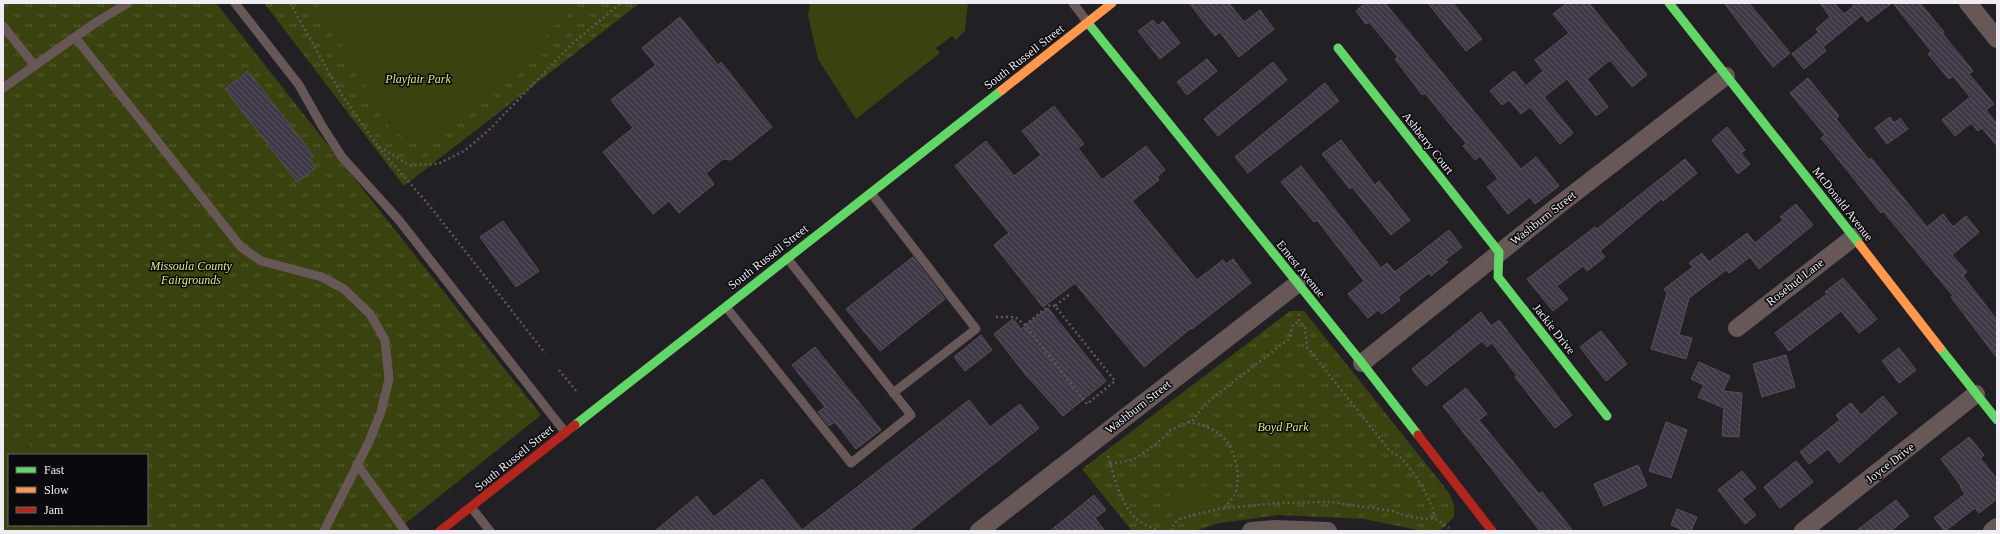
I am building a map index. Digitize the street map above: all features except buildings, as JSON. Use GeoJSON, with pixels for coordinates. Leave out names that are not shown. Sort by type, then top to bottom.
{"type":"FeatureCollection","features":[{"type":"Feature","properties":{"kind":"street","name":"South Russell Street"},"geometry":{"type":"LineString","coordinates":[[440,531],[1112,3]]}},
{"type":"Feature","properties":{"kind":"street","name":"McDonald Avenue"},"geometry":{"type":"LineString","coordinates":[[1669,3],[1997,420]]}},
{"type":"Feature","properties":{"kind":"street"},"geometry":{"type":"LineString","coordinates":[[1968,3],[1997,40]]}},
{"type":"Feature","properties":{"kind":"street","name":"Ernest Avenue"},"geometry":{"type":"LineString","coordinates":[[1088,23],[1362,363],[1492,531]]}},
{"type":"Feature","properties":{"kind":"street","name":"Ashberry Court"},"geometry":{"type":"LineString","coordinates":[[1338,48],[1499,252]]}},
{"type":"Feature","properties":{"kind":"street","name":"Washburn Street"},"geometry":{"type":"LineString","coordinates":[[1362,363],[1499,252],[1726,76]]}},
{"type":"Feature","properties":{"kind":"street","name":"Rosebud Lane"},"geometry":{"type":"LineString","coordinates":[[1737,328],[1854,237]]}},
{"type":"Feature","properties":{"kind":"street","name":"Jackie Drive"},"geometry":{"type":"LineString","coordinates":[[1499,252],[1498,277],[1607,416]]}},
{"type":"Feature","properties":{"kind":"street","name":"Washburn Street"},"geometry":{"type":"LineString","coordinates":[[979,531],[1297,284]]}},
{"type":"Feature","properties":{"kind":"street","name":"Joyce Drive"},"geometry":{"type":"LineString","coordinates":[[1803,531],[1976,394]]}},
{"type":"Feature","properties":{"kind":"street"},"geometry":{"type":"LineString","coordinates":[[1992,531],[1997,527]]}},
{"type":"Feature","properties":{"kind":"street"},"geometry":{"type":"LineString","coordinates":[[1251,531],[1275,529],[1328,531]]}},
{"type":"Feature","properties":{"kind":"lane"},"geometry":{"type":"LineString","coordinates":[[3,88],[74,38],[128,3]]}},
{"type":"Feature","properties":{"kind":"lane"},"geometry":{"type":"LineString","coordinates":[[235,3],[299,85],[322,126],[342,157],[398,220],[565,432]]}},
{"type":"Feature","properties":{"kind":"lane"},"geometry":{"type":"LineString","coordinates":[[1073,3],[1088,23]]}},
{"type":"Feature","properties":{"kind":"lane"},"geometry":{"type":"LineString","coordinates":[[3,26],[35,66]]}},
{"type":"Feature","properties":{"kind":"lane"},"geometry":{"type":"LineString","coordinates":[[74,38],[241,247],[261,261],[322,277],[344,289],[370,314],[385,340],[389,379],[381,412],[324,531]]}},
{"type":"Feature","properties":{"kind":"lane"},"geometry":{"type":"LineString","coordinates":[[870,192],[976,329],[894,393]]}},
{"type":"Feature","properties":{"kind":"lane"},"geometry":{"type":"LineString","coordinates":[[726,307],[851,463],[911,416],[788,258]]}},
{"type":"Feature","properties":{"kind":"lane"},"geometry":{"type":"LineString","coordinates":[[357,464],[405,531]]}},
{"type":"Feature","properties":{"kind":"lane"},"geometry":{"type":"LineString","coordinates":[[471,507],[490,531]]}},
{"type":"Feature","properties":{"kind":"path"},"geometry":{"type":"LineString","coordinates":[[290,3],[341,94],[377,145],[429,205],[545,352]]}},
{"type":"Feature","properties":{"kind":"path"},"geometry":{"type":"LineString","coordinates":[[377,145],[409,165],[438,164],[464,151],[488,131],[573,43],[621,3]]}},
{"type":"Feature","properties":{"kind":"path"},"geometry":{"type":"LineString","coordinates":[[1024,325],[1050,305],[1055,306],[1070,294]]}},
{"type":"Feature","properties":{"kind":"path"},"geometry":{"type":"LineString","coordinates":[[996,317],[1015,317],[1024,325],[1087,404],[1116,381],[1055,306]]}},
{"type":"Feature","properties":{"kind":"path"},"geometry":{"type":"LineString","coordinates":[[1298,314],[1298,320],[1305,328],[1307,347],[1390,452],[1400,458],[1416,478],[1430,501],[1434,512],[1434,518]]}},
{"type":"Feature","properties":{"kind":"path"},"geometry":{"type":"LineString","coordinates":[[1110,464],[1133,460],[1156,444],[1171,430],[1193,420],[1206,403],[1289,339],[1293,325],[1298,320]]}},
{"type":"Feature","properties":{"kind":"path"},"geometry":{"type":"LineString","coordinates":[[559,370],[577,392]]}},
{"type":"Feature","properties":{"kind":"path"},"geometry":{"type":"LineString","coordinates":[[1187,422],[1200,424],[1222,436],[1230,448],[1236,462],[1238,478],[1235,494],[1224,509]]}},
{"type":"Feature","properties":{"kind":"path"},"geometry":{"type":"LineString","coordinates":[[1108,456],[1122,498],[1129,510],[1140,522],[1159,531]]}},
{"type":"Feature","properties":{"kind":"path"},"geometry":{"type":"LineString","coordinates":[[1171,531],[1174,523],[1182,518],[1224,509],[1278,503],[1331,502],[1393,511],[1409,517],[1427,519],[1434,518],[1449,528]]}},
{"type":"Feature","properties":{"kind":"green space","name":"Missoula County Fairgrounds"},"geometry":{"type":"Polygon","coordinates":[[[3,3],[216,3],[541,415],[396,531],[3,531],[3,3]]]}},
{"type":"Feature","properties":{"kind":"green space","name":"Playfair Park"},"geometry":{"type":"Polygon","coordinates":[[[264,3],[640,3],[404,186],[264,3]]]}},
{"type":"Feature","properties":{"kind":"green space","name":"Playfair Park"},"geometry":{"type":"Polygon","coordinates":[[[317,3],[578,3],[479,103],[464,114],[448,133],[426,140],[408,140],[390,128],[317,3]]]}},
{"type":"Feature","properties":{"kind":"green space"},"geometry":{"type":"Polygon","coordinates":[[[810,3],[968,3],[965,31],[956,40],[952,36],[936,48],[940,53],[856,119],[818,59],[808,15],[810,3]]]}},
{"type":"Feature","properties":{"kind":"green space","name":"Boyd Park"},"geometry":{"type":"Polygon","coordinates":[[[1290,311],[1304,311],[1449,493],[1454,504],[1454,517],[1442,529],[1434,531],[1423,531],[1364,519],[1279,515],[1219,523],[1194,531],[1132,531],[1082,469],[1290,311]]]}},
{"type":"Feature","properties":{"kind":"green space"},"geometry":{"type":"Polygon","coordinates":[[[3,432],[29,444],[35,454],[8,454],[8,526],[18,526],[16,531],[3,531],[3,432]]]}},
{"type":"Feature","properties":{"kind":"green space"},"geometry":{"type":"Polygon","coordinates":[[[1208,485],[1212,505],[1174,514],[1169,494],[1208,485]]]}},
{"type":"Feature","properties":{"kind":"traffic: fast"},"geometry":{"type":"LineString","coordinates":[[1669,3],[1860,245]]}},
{"type":"Feature","properties":{"kind":"traffic: fast"},"geometry":{"type":"LineString","coordinates":[[1088,23],[1362,363],[1418,435]]}},
{"type":"Feature","properties":{"kind":"traffic: fast"},"geometry":{"type":"LineString","coordinates":[[1338,48],[1499,252],[1498,277],[1607,416]]}},
{"type":"Feature","properties":{"kind":"traffic: fast"},"geometry":{"type":"LineString","coordinates":[[575,425],[1002,90]]}},
{"type":"Feature","properties":{"kind":"traffic: fast"},"geometry":{"type":"LineString","coordinates":[[1940,348],[1997,420]]}},
{"type":"Feature","properties":{"kind":"traffic: slow"},"geometry":{"type":"LineString","coordinates":[[1002,90],[1112,3]]}},
{"type":"Feature","properties":{"kind":"traffic: slow"},"geometry":{"type":"LineString","coordinates":[[1860,245],[1940,348]]}},
{"type":"Feature","properties":{"kind":"traffic: jam"},"geometry":{"type":"LineString","coordinates":[[440,531],[575,425]]}},
{"type":"Feature","properties":{"kind":"traffic: jam"},"geometry":{"type":"LineString","coordinates":[[1418,435],[1492,531]]}}]}
